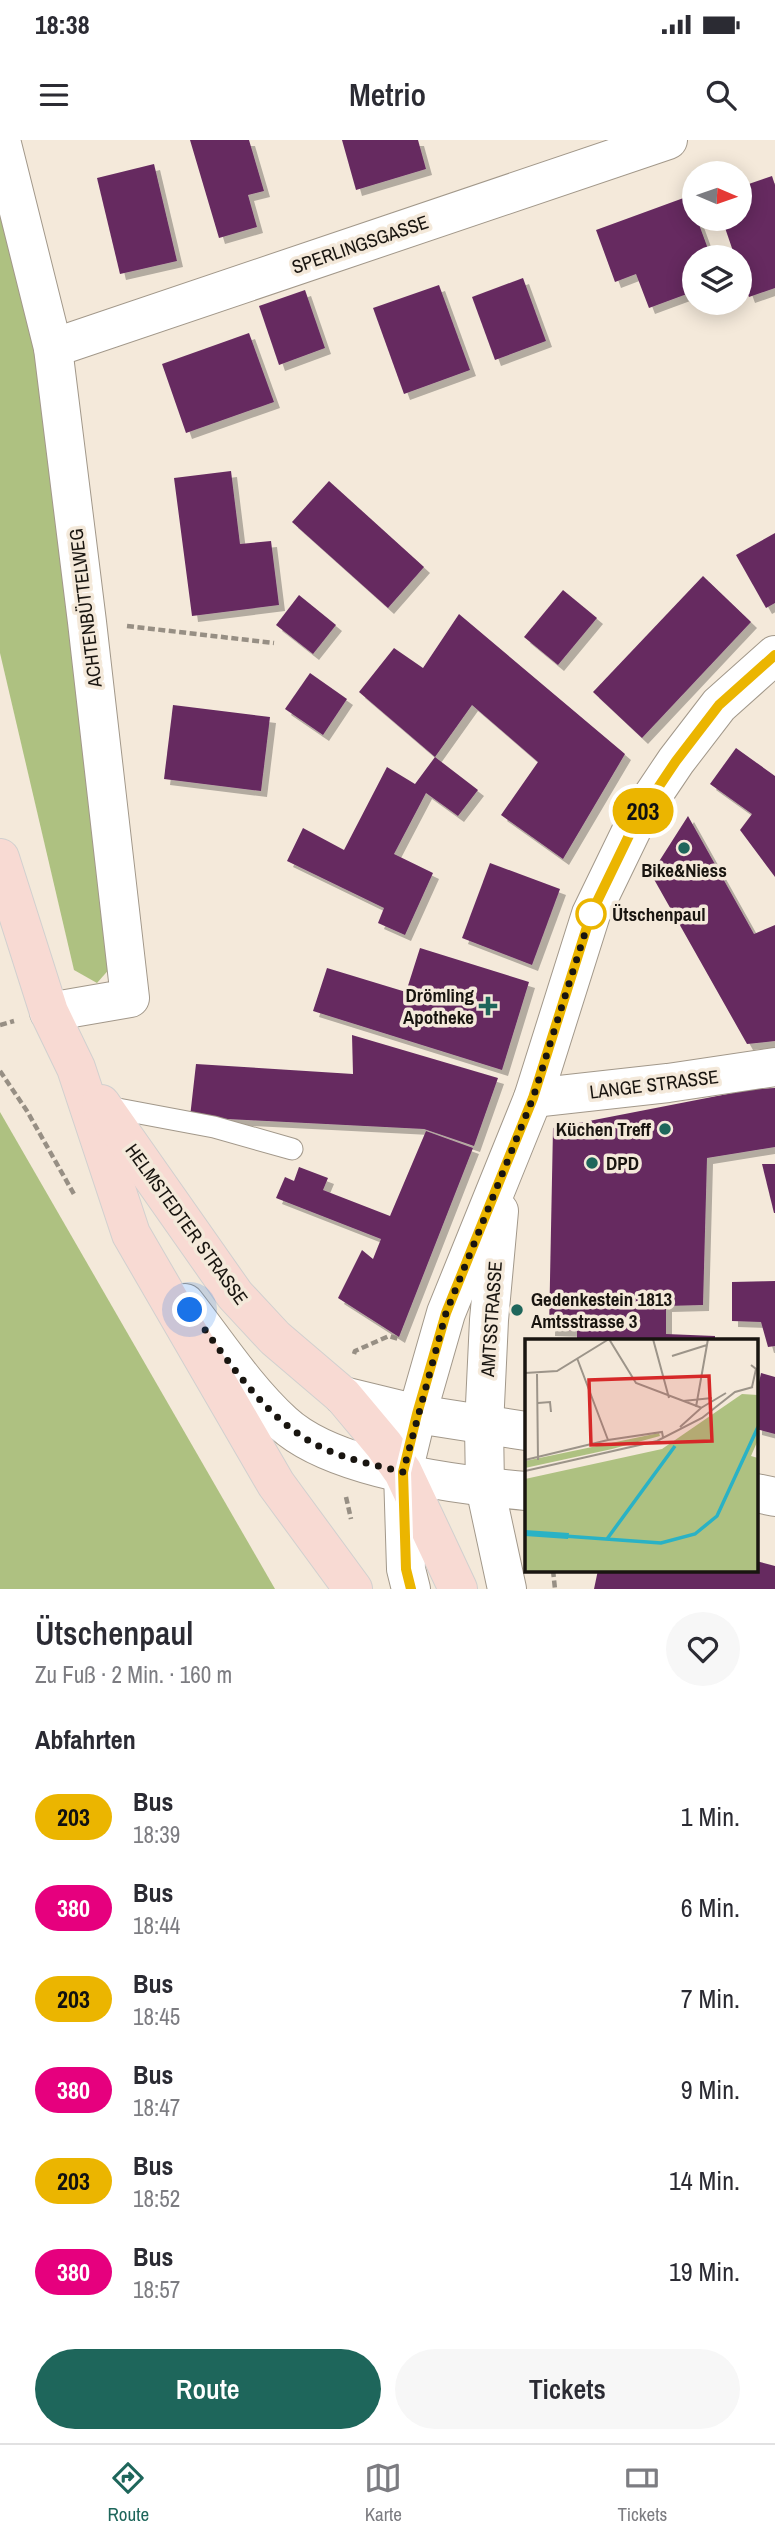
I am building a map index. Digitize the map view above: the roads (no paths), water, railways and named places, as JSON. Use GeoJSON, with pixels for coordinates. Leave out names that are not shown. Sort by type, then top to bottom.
{"type":"FeatureCollection","features":[{"type":"Feature","properties":{"kind":"main road","name":"HELMSTEDTER STRASSE"},"geometry":{"type":"LineString","coordinates":[[0,858],[49,1012],[76,1068],[131,1234],[276,1484],[353,1589]]}},
{"type":"Feature","properties":{"kind":"main road","name":"HELMSTEDTER STRASSE"},"geometry":{"type":"LineString","coordinates":[[76,1068],[235,1295],[275,1338],[343,1396],[403,1472],[458,1589]]}},
{"type":"Feature","properties":{"kind":"street","name":"ACHTENBÜTTELWEG"},"geometry":{"type":"LineString","coordinates":[[1,140],[53,348],[88,622],[130,998],[49,1012]]}},
{"type":"Feature","properties":{"kind":"street","name":"SPERLINGSGASSE"},"geometry":{"type":"LineString","coordinates":[[53,348],[668,140]]}},
{"type":"Feature","properties":{"kind":"street","name":"AMTSSTRASSE"},"geometry":{"type":"LineString","coordinates":[[417,1414],[446,1313],[533,1098],[591,914],[637,819],[676,761],[719,705],[775,655]]}},
{"type":"Feature","properties":{"kind":"street","name":"LANGE STRASSE"},"geometry":{"type":"LineString","coordinates":[[533,1098],[667,1083],[775,1067]]}},
{"type":"Feature","properties":{"kind":"street","name":"AMTSSTRASSE"},"geometry":{"type":"LineString","coordinates":[[484,1426],[489,1320],[503,1170]]}},
{"type":"Feature","properties":{"kind":"street","name":"HELMSTEDTER STRASSE"},"geometry":{"type":"LineString","coordinates":[[131,1234],[249,1388],[285,1424],[306,1439],[338,1455],[403,1472],[485,1487],[525,1491]]}},
{"type":"Feature","properties":{"kind":"street","name":"HELMSTEDTER STRASSE"},"geometry":{"type":"LineString","coordinates":[[343,1396],[417,1414],[525,1431]]}},
{"type":"Feature","properties":{"kind":"street"},"geometry":{"type":"LineString","coordinates":[[411,1589],[406,1569],[403,1472],[417,1414]]}},
{"type":"Feature","properties":{"kind":"street"},"geometry":{"type":"LineString","coordinates":[[484,1426],[485,1487],[508,1589]]}},
{"type":"Feature","properties":{"kind":"lane"},"geometry":{"type":"LineString","coordinates":[[102,1106],[214,1127],[292,1149]]}},
{"type":"Feature","properties":{"kind":"place","name":"Bike&Niess"},"geometry":{"type":"Point","coordinates":[684,848]}},
{"type":"Feature","properties":{"kind":"place","name":"Ütschenpaul"},"geometry":{"type":"Point","coordinates":[591,914]}},
{"type":"Feature","properties":{"kind":"place","name":"Drömling Apotheke"},"geometry":{"type":"Point","coordinates":[488,1006]}},
{"type":"Feature","properties":{"kind":"place","name":"Küchen Treff"},"geometry":{"type":"Point","coordinates":[665,1129]}},
{"type":"Feature","properties":{"kind":"place","name":"DPD"},"geometry":{"type":"Point","coordinates":[592,1163]}},
{"type":"Feature","properties":{"kind":"place","name":"Gedenkestein 1813 Amtsstrasse 3"},"geometry":{"type":"Point","coordinates":[517,1310]}}]}
